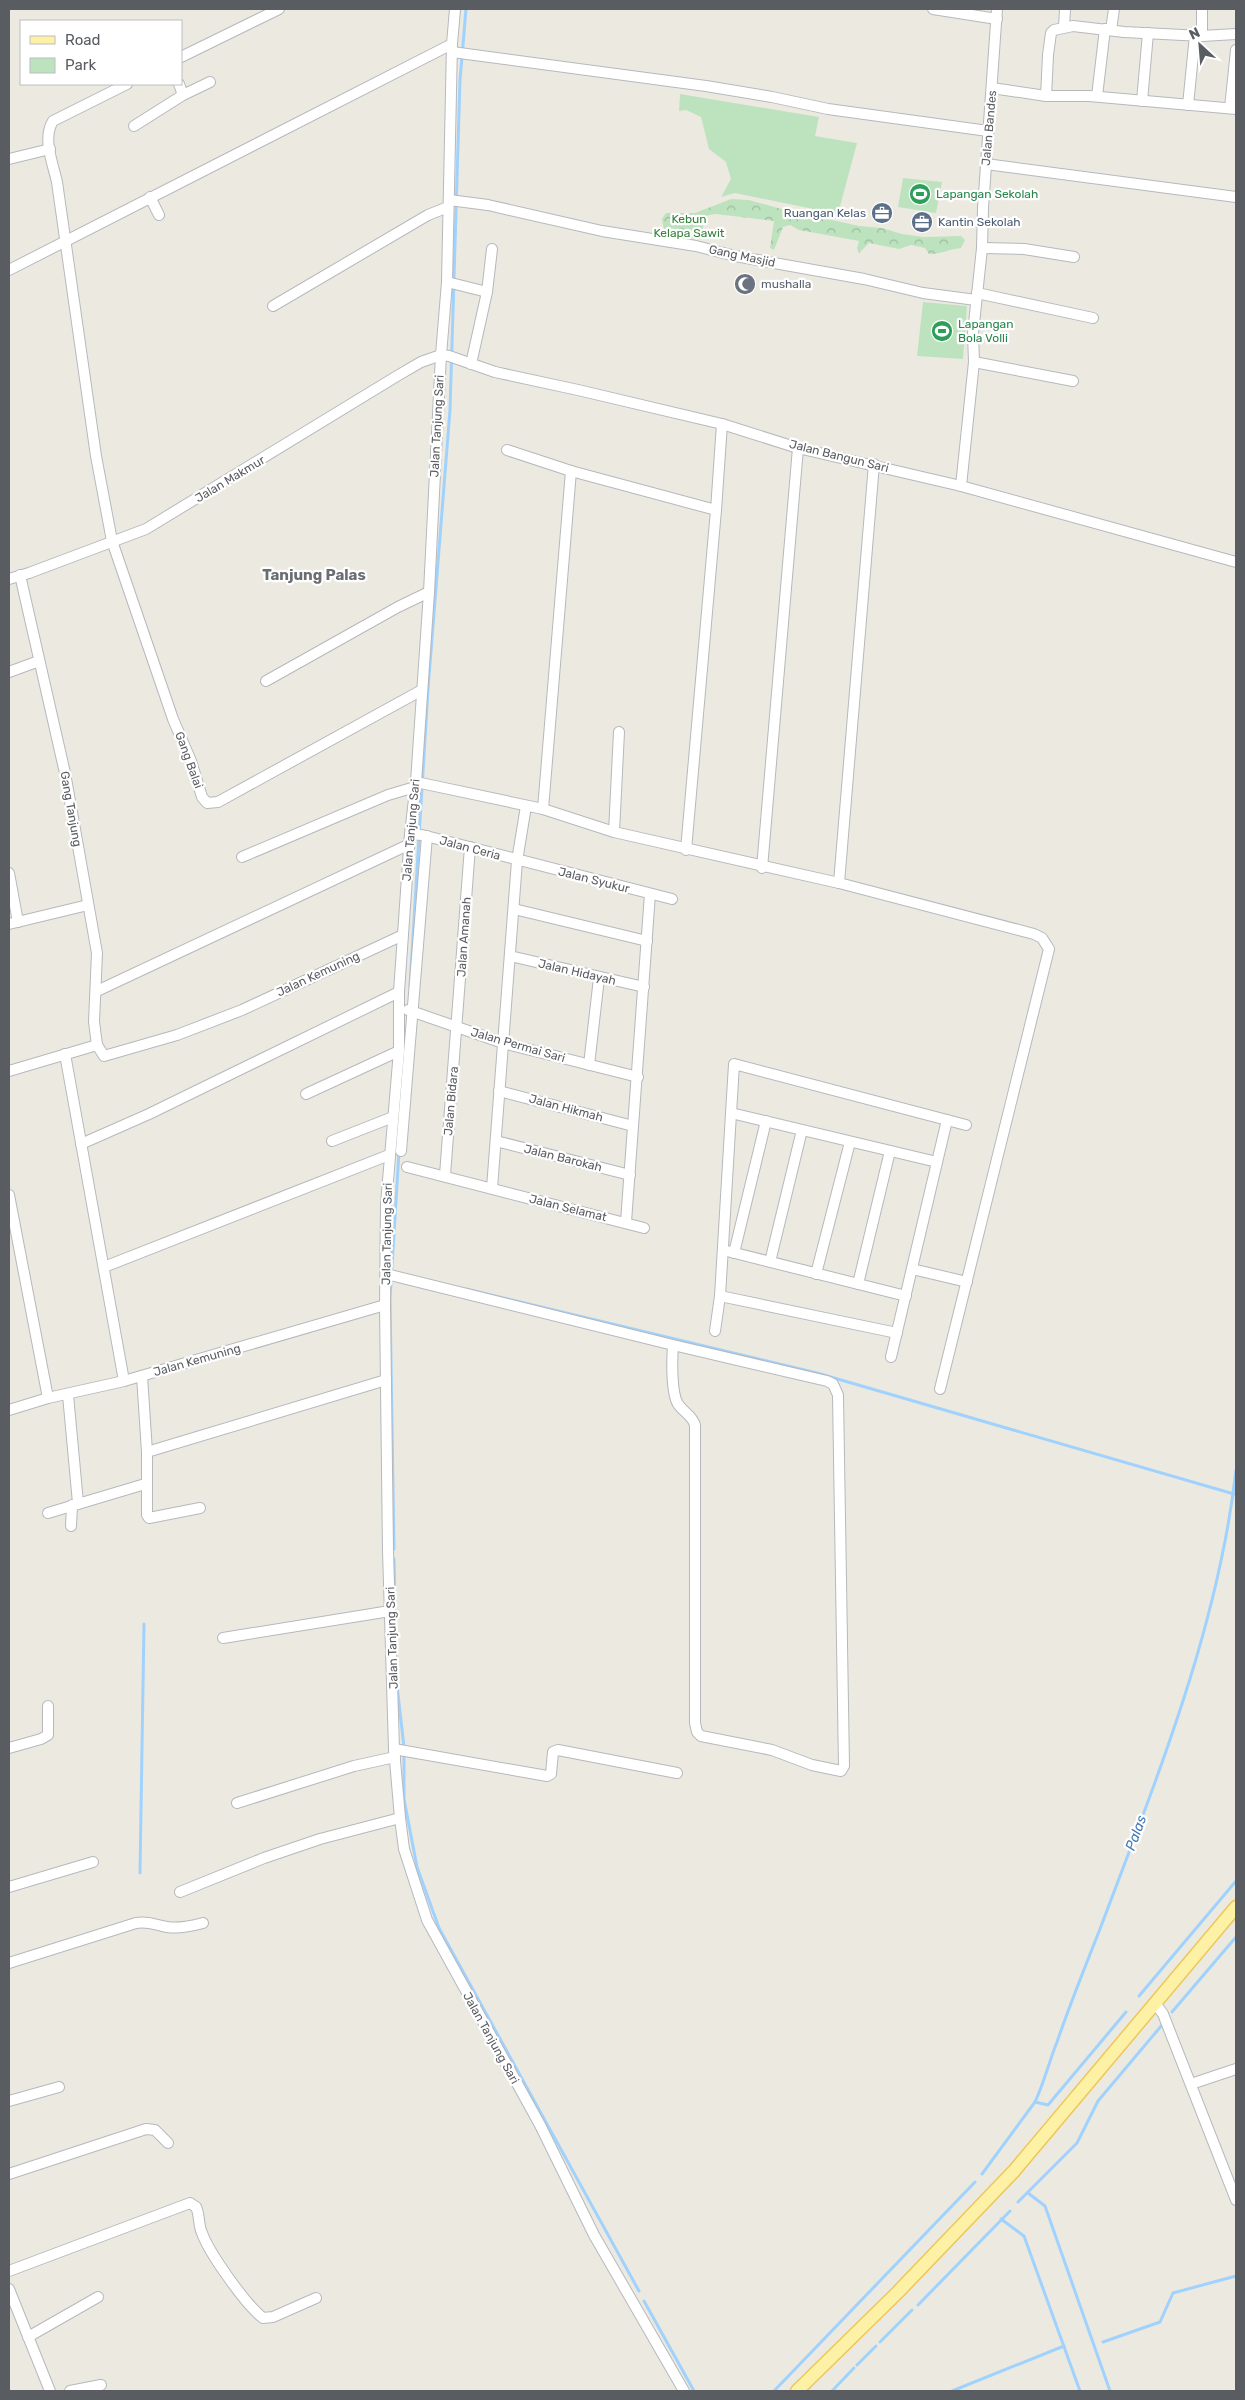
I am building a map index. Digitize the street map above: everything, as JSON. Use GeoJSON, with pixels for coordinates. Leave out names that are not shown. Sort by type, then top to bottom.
{"type":"FeatureCollection","features":[{"type":"Feature","properties":{"kind":"main road"},"geometry":{"type":"LineString","coordinates":[[797,2391],[898,2292],[1014,2171],[1236,1907]]}},
{"type":"Feature","properties":{"kind":"street"},"geometry":{"type":"LineString","coordinates":[[182,57],[279,9]]}},
{"type":"Feature","properties":{"kind":"street","name":"Jalan Tanjung Sari"},"geometry":{"type":"LineString","coordinates":[[455,9],[456,50],[449,204],[451,283],[448,356],[422,690],[416,784],[417,836],[402,935],[399,992],[406,1009],[399,1051],[397,1121],[389,1154],[390,1275],[384,1305],[390,1611],[395,1753],[400,1818],[404,1849],[427,1920],[540,2125],[594,2235],[684,2391]]}},
{"type":"Feature","properties":{"kind":"street"},"geometry":{"type":"LineString","coordinates":[[933,9],[997,14]]}},
{"type":"Feature","properties":{"kind":"street"},"geometry":{"type":"LineString","coordinates":[[1064,27],[1066,9]]}},
{"type":"Feature","properties":{"kind":"street"},"geometry":{"type":"LineString","coordinates":[[1097,96],[1108,30],[1114,9]]}},
{"type":"Feature","properties":{"kind":"street"},"geometry":{"type":"LineString","coordinates":[[1188,105],[1202,9]]}},
{"type":"Feature","properties":{"kind":"street","name":"Jalan Bandes"},"geometry":{"type":"LineString","coordinates":[[962,486],[974,362],[973,333],[982,248],[997,14]]}},
{"type":"Feature","properties":{"kind":"street"},"geometry":{"type":"LineString","coordinates":[[1046,96],[1051,33],[1064,27],[1148,33],[1236,34]]}},
{"type":"Feature","properties":{"kind":"street"},"geometry":{"type":"LineString","coordinates":[[1142,100],[1148,33]]}},
{"type":"Feature","properties":{"kind":"street"},"geometry":{"type":"LineString","coordinates":[[9,270],[150,198],[456,50],[706,86],[828,109],[988,131]]}},
{"type":"Feature","properties":{"kind":"street"},"geometry":{"type":"LineString","coordinates":[[992,88],[1046,96],[1097,96],[1233,109],[1236,50]]}},
{"type":"Feature","properties":{"kind":"street"},"geometry":{"type":"LineString","coordinates":[[134,126],[183,95],[210,82]]}},
{"type":"Feature","properties":{"kind":"street"},"geometry":{"type":"LineString","coordinates":[[112,541],[96,456],[58,182],[50,149],[49,128],[53,121],[125,85]]}},
{"type":"Feature","properties":{"kind":"street"},"geometry":{"type":"LineString","coordinates":[[179,85],[183,95]]}},
{"type":"Feature","properties":{"kind":"street"},"geometry":{"type":"LineString","coordinates":[[9,159],[50,149]]}},
{"type":"Feature","properties":{"kind":"street"},"geometry":{"type":"LineString","coordinates":[[986,164],[1236,197]]}},
{"type":"Feature","properties":{"kind":"street"},"geometry":{"type":"LineString","coordinates":[[150,198],[159,215]]}},
{"type":"Feature","properties":{"kind":"street"},"geometry":{"type":"LineString","coordinates":[[273,306],[449,204]]}},
{"type":"Feature","properties":{"kind":"street","name":"Gang Masjid"},"geometry":{"type":"LineString","coordinates":[[449,204],[488,205],[602,231],[696,246],[735,256],[864,279],[899,288],[976,297],[1093,318]]}},
{"type":"Feature","properties":{"kind":"street"},"geometry":{"type":"LineString","coordinates":[[982,248],[1024,250],[1074,257]]}},
{"type":"Feature","properties":{"kind":"street"},"geometry":{"type":"LineString","coordinates":[[471,364],[487,292],[492,249]]}},
{"type":"Feature","properties":{"kind":"street"},"geometry":{"type":"LineString","coordinates":[[451,283],[487,292]]}},
{"type":"Feature","properties":{"kind":"street","name":"Jalan Makmur"},"geometry":{"type":"LineString","coordinates":[[9,579],[146,529],[421,362],[448,356]]}},
{"type":"Feature","properties":{"kind":"street","name":"Jalan Bangun Sari"},"geometry":{"type":"LineString","coordinates":[[448,356],[495,372],[722,424],[798,448],[874,464],[962,486],[1236,562]]}},
{"type":"Feature","properties":{"kind":"street"},"geometry":{"type":"LineString","coordinates":[[974,362],[1074,381]]}},
{"type":"Feature","properties":{"kind":"street"},"geometry":{"type":"LineString","coordinates":[[686,850],[722,424]]}},
{"type":"Feature","properties":{"kind":"street"},"geometry":{"type":"LineString","coordinates":[[762,868],[798,448]]}},
{"type":"Feature","properties":{"kind":"street"},"geometry":{"type":"LineString","coordinates":[[507,450],[571,471],[716,510]]}},
{"type":"Feature","properties":{"kind":"street"},"geometry":{"type":"LineString","coordinates":[[839,884],[874,464]]}},
{"type":"Feature","properties":{"kind":"street"},"geometry":{"type":"LineString","coordinates":[[543,809],[571,471]]}},
{"type":"Feature","properties":{"kind":"street","name":"Gang Balai"},"geometry":{"type":"LineString","coordinates":[[112,541],[150,656],[191,761],[202,797],[207,803],[218,802],[422,690]]}},
{"type":"Feature","properties":{"kind":"street","name":"Gang Tanjung"},"geometry":{"type":"LineString","coordinates":[[20,575],[65,773],[97,952],[97,991],[94,1022],[97,1045]]}},
{"type":"Feature","properties":{"kind":"street"},"geometry":{"type":"LineString","coordinates":[[266,681],[398,607],[430,592]]}},
{"type":"Feature","properties":{"kind":"street"},"geometry":{"type":"LineString","coordinates":[[9,672],[39,661]]}},
{"type":"Feature","properties":{"kind":"street"},"geometry":{"type":"LineString","coordinates":[[614,832],[619,732]]}},
{"type":"Feature","properties":{"kind":"street"},"geometry":{"type":"LineString","coordinates":[[242,857],[416,784],[543,809],[614,832],[762,868],[839,884],[1034,934],[1042,938],[1049,949],[940,1389]]}},
{"type":"Feature","properties":{"kind":"street"},"geometry":{"type":"LineString","coordinates":[[492,1188],[517,861],[526,806]]}},
{"type":"Feature","properties":{"kind":"street"},"geometry":{"type":"LineString","coordinates":[[97,991],[417,836],[397,1121],[401,1151]]}},
{"type":"Feature","properties":{"kind":"street","name":"Jalan Ceria"},"geometry":{"type":"LineString","coordinates":[[417,836],[470,847],[517,861]]}},
{"type":"Feature","properties":{"kind":"street","name":"Jalan Amanah"},"geometry":{"type":"LineString","coordinates":[[458,1027],[470,847]]}},
{"type":"Feature","properties":{"kind":"street","name":"Jalan Syukur"},"geometry":{"type":"LineString","coordinates":[[517,861],[672,899]]}},
{"type":"Feature","properties":{"kind":"street"},"geometry":{"type":"LineString","coordinates":[[9,872],[14,923],[88,905]]}},
{"type":"Feature","properties":{"kind":"street"},"geometry":{"type":"LineString","coordinates":[[626,1222],[650,894]]}},
{"type":"Feature","properties":{"kind":"street"},"geometry":{"type":"LineString","coordinates":[[514,909],[647,941]]}},
{"type":"Feature","properties":{"kind":"street","name":"Jalan Kemuning"},"geometry":{"type":"LineString","coordinates":[[97,1045],[104,1056],[177,1035],[242,1010],[402,935]]}},
{"type":"Feature","properties":{"kind":"street","name":"Jalan Hidayah"},"geometry":{"type":"LineString","coordinates":[[510,956],[644,987]]}},
{"type":"Feature","properties":{"kind":"street"},"geometry":{"type":"LineString","coordinates":[[588,1065],[599,978]]}},
{"type":"Feature","properties":{"kind":"street"},"geometry":{"type":"LineString","coordinates":[[81,1144],[149,1114],[399,992]]}},
{"type":"Feature","properties":{"kind":"street","name":"Jalan Permai Sari"},"geometry":{"type":"LineString","coordinates":[[406,1009],[503,1043],[638,1077]]}},
{"type":"Feature","properties":{"kind":"street","name":"Jalan Bidara"},"geometry":{"type":"LineString","coordinates":[[445,1175],[458,1027]]}},
{"type":"Feature","properties":{"kind":"street"},"geometry":{"type":"LineString","coordinates":[[9,1071],[97,1045]]}},
{"type":"Feature","properties":{"kind":"street"},"geometry":{"type":"LineString","coordinates":[[306,1094],[399,1051]]}},
{"type":"Feature","properties":{"kind":"street"},"geometry":{"type":"LineString","coordinates":[[65,1054],[124,1381]]}},
{"type":"Feature","properties":{"kind":"street"},"geometry":{"type":"LineString","coordinates":[[715,1332],[720,1296],[734,1064],[966,1125]]}},
{"type":"Feature","properties":{"kind":"street","name":"Jalan Hikmah"},"geometry":{"type":"LineString","coordinates":[[499,1091],[633,1126]]}},
{"type":"Feature","properties":{"kind":"street"},"geometry":{"type":"LineString","coordinates":[[731,1113],[937,1162]]}},
{"type":"Feature","properties":{"kind":"street"},"geometry":{"type":"LineString","coordinates":[[891,1357],[947,1120]]}},
{"type":"Feature","properties":{"kind":"street"},"geometry":{"type":"LineString","coordinates":[[332,1141],[397,1121]]}},
{"type":"Feature","properties":{"kind":"street"},"geometry":{"type":"LineString","coordinates":[[734,1253],[766,1121]]}},
{"type":"Feature","properties":{"kind":"street"},"geometry":{"type":"LineString","coordinates":[[770,1262],[802,1130]]}},
{"type":"Feature","properties":{"kind":"street","name":"Jalan Barokah"},"geometry":{"type":"LineString","coordinates":[[496,1141],[630,1175]]}},
{"type":"Feature","properties":{"kind":"street"},"geometry":{"type":"LineString","coordinates":[[816,1274],[850,1142]]}},
{"type":"Feature","properties":{"kind":"street"},"geometry":{"type":"LineString","coordinates":[[858,1284],[890,1151]]}},
{"type":"Feature","properties":{"kind":"street"},"geometry":{"type":"LineString","coordinates":[[104,1267],[389,1154]]}},
{"type":"Feature","properties":{"kind":"street","name":"Jalan Selamat"},"geometry":{"type":"LineString","coordinates":[[407,1167],[445,1175],[644,1228]]}},
{"type":"Feature","properties":{"kind":"street"},"geometry":{"type":"LineString","coordinates":[[9,1194],[48,1398]]}},
{"type":"Feature","properties":{"kind":"street"},"geometry":{"type":"LineString","coordinates":[[723,1250],[906,1296]]}},
{"type":"Feature","properties":{"kind":"street"},"geometry":{"type":"LineString","coordinates":[[912,1269],[967,1282]]}},
{"type":"Feature","properties":{"kind":"street"},"geometry":{"type":"LineString","coordinates":[[390,1275],[827,1381],[836,1388],[838,1395],[843,1585],[844,1766],[841,1771],[821,1767],[772,1750],[701,1736],[697,1732],[695,1723],[695,1425],[693,1418],[682,1408],[675,1397],[673,1345]]}},
{"type":"Feature","properties":{"kind":"street"},"geometry":{"type":"LineString","coordinates":[[720,1296],[897,1333]]}},
{"type":"Feature","properties":{"kind":"street","name":"Jalan Kemuning"},"geometry":{"type":"LineString","coordinates":[[9,1410],[48,1398],[68,1395],[142,1376],[384,1305]]}},
{"type":"Feature","properties":{"kind":"street"},"geometry":{"type":"LineString","coordinates":[[142,1376],[147,1452],[145,1484],[147,1515],[149,1518],[200,1508]]}},
{"type":"Feature","properties":{"kind":"street"},"geometry":{"type":"LineString","coordinates":[[147,1452],[386,1380]]}},
{"type":"Feature","properties":{"kind":"street"},"geometry":{"type":"LineString","coordinates":[[68,1395],[75,1504],[71,1526]]}},
{"type":"Feature","properties":{"kind":"street"},"geometry":{"type":"LineString","coordinates":[[48,1513],[145,1484]]}},
{"type":"Feature","properties":{"kind":"street"},"geometry":{"type":"LineString","coordinates":[[223,1638],[390,1611]]}},
{"type":"Feature","properties":{"kind":"street"},"geometry":{"type":"LineString","coordinates":[[9,1748],[41,1739],[48,1735],[48,1706]]}},
{"type":"Feature","properties":{"kind":"street"},"geometry":{"type":"LineString","coordinates":[[238,1803],[395,1753],[547,1776],[551,1774],[553,1752],[558,1750],[677,1773]]}},
{"type":"Feature","properties":{"kind":"street"},"geometry":{"type":"LineString","coordinates":[[180,1892],[301,1845],[400,1818]]}},
{"type":"Feature","properties":{"kind":"street"},"geometry":{"type":"LineString","coordinates":[[9,1887],[94,1862]]}},
{"type":"Feature","properties":{"kind":"street"},"geometry":{"type":"LineString","coordinates":[[9,1963],[136,1923],[149,1921],[168,1927],[203,1923]]}},
{"type":"Feature","properties":{"kind":"street"},"geometry":{"type":"LineString","coordinates":[[1155,2003],[1163,2014],[1236,2200]]}},
{"type":"Feature","properties":{"kind":"street"},"geometry":{"type":"LineString","coordinates":[[1191,2084],[1236,2069]]}},
{"type":"Feature","properties":{"kind":"street"},"geometry":{"type":"LineString","coordinates":[[9,2101],[59,2087]]}},
{"type":"Feature","properties":{"kind":"street"},"geometry":{"type":"LineString","coordinates":[[9,2174],[146,2129],[155,2130],[168,2143]]}},
{"type":"Feature","properties":{"kind":"street"},"geometry":{"type":"LineString","coordinates":[[9,2271],[190,2203],[196,2207],[202,2235],[209,2248],[258,2314],[267,2319],[273,2318],[316,2298]]}},
{"type":"Feature","properties":{"kind":"street"},"geometry":{"type":"LineString","coordinates":[[9,2289],[11,2305],[28,2337],[50,2391]]}},
{"type":"Feature","properties":{"kind":"street"},"geometry":{"type":"LineString","coordinates":[[28,2337],[98,2297]]}},
{"type":"Feature","properties":{"kind":"street"},"geometry":{"type":"LineString","coordinates":[[70,2391],[101,2385]]}},
{"type":"Feature","properties":{"kind":"green space"},"geometry":{"type":"Polygon","coordinates":[[[680,94],[819,117],[815,136],[857,143],[838,214],[735,193],[721,197],[731,179],[726,162],[709,149],[701,117],[686,110],[679,111],[680,94]]]}},
{"type":"Feature","properties":{"kind":"green space","name":"Lapangan Sekolah"},"geometry":{"type":"Polygon","coordinates":[[[903,178],[942,182],[936,213],[898,207],[903,178]]]}},
{"type":"Feature","properties":{"kind":"green space","name":"Kebun Kelapa Sawit"},"geometry":{"type":"Polygon","coordinates":[[[731,199],[749,200],[859,226],[882,228],[902,234],[924,237],[961,236],[965,240],[961,248],[936,254],[929,254],[925,248],[911,245],[899,249],[869,243],[859,253],[857,248],[859,241],[799,230],[790,225],[783,227],[774,250],[770,248],[774,221],[716,214],[708,215],[704,221],[701,239],[675,237],[664,230],[662,219],[666,213],[695,213],[731,199]]]}},
{"type":"Feature","properties":{"kind":"green space","name":"Lapangan Bola Volli"},"geometry":{"type":"Polygon","coordinates":[[[923,302],[967,306],[963,359],[917,356],[923,302]]]}},
{"type":"Feature","properties":{"kind":"waterway"},"geometry":{"type":"LineString","coordinates":[[410,986],[428,689],[450,410],[460,80],[466,9]]}},
{"type":"Feature","properties":{"kind":"waterway"},"geometry":{"type":"LineString","coordinates":[[394,1549],[390,1299],[399,1152]]}},
{"type":"Feature","properties":{"kind":"waterway"},"geometry":{"type":"LineString","coordinates":[[466,1289],[817,1373],[1234,1494]]}},
{"type":"Feature","properties":{"kind":"waterway","name":"Palas"},"geometry":{"type":"LineString","coordinates":[[982,2174],[1035,2102],[1163,1760],[1200,1646],[1215,1588],[1236,1470]]}},
{"type":"Feature","properties":{"kind":"waterway"},"geometry":{"type":"LineString","coordinates":[[394,1559],[395,1606]]}},
{"type":"Feature","properties":{"kind":"waterway"},"geometry":{"type":"LineString","coordinates":[[140,1873],[144,1624]]}},
{"type":"Feature","properties":{"kind":"waterway"},"geometry":{"type":"LineString","coordinates":[[396,1677],[404,1747]]}},
{"type":"Feature","properties":{"kind":"waterway"},"geometry":{"type":"LineString","coordinates":[[404,1757],[404,1799],[417,1867],[439,1928],[639,2291]]}},
{"type":"Feature","properties":{"kind":"waterway"},"geometry":{"type":"LineString","coordinates":[[1139,1996],[1236,1881]]}},
{"type":"Feature","properties":{"kind":"waterway"},"geometry":{"type":"LineString","coordinates":[[1172,2012],[1236,1937]]}},
{"type":"Feature","properties":{"kind":"waterway"},"geometry":{"type":"LineString","coordinates":[[1035,2102],[1048,2105],[1126,2012]]}},
{"type":"Feature","properties":{"kind":"waterway"},"geometry":{"type":"LineString","coordinates":[[1018,2202],[1077,2143],[1098,2101],[1162,2025]]}},
{"type":"Feature","properties":{"kind":"waterway"},"geometry":{"type":"LineString","coordinates":[[774,2391],[975,2182]]}},
{"type":"Feature","properties":{"kind":"waterway"},"geometry":{"type":"LineString","coordinates":[[1028,2193],[1045,2206],[1110,2391]]}},
{"type":"Feature","properties":{"kind":"waterway"},"geometry":{"type":"LineString","coordinates":[[918,2305],[1010,2211]]}},
{"type":"Feature","properties":{"kind":"waterway"},"geometry":{"type":"LineString","coordinates":[[1001,2219],[1024,2236],[1080,2391]]}},
{"type":"Feature","properties":{"kind":"waterway"},"geometry":{"type":"LineString","coordinates":[[1103,2342],[1160,2322],[1173,2293],[1236,2276]]}},
{"type":"Feature","properties":{"kind":"waterway"},"geometry":{"type":"LineString","coordinates":[[644,2301],[694,2391]]}},
{"type":"Feature","properties":{"kind":"waterway"},"geometry":{"type":"LineString","coordinates":[[880,2342],[912,2310]]}},
{"type":"Feature","properties":{"kind":"waterway"},"geometry":{"type":"LineString","coordinates":[[857,2365],[876,2346]]}},
{"type":"Feature","properties":{"kind":"waterway"},"geometry":{"type":"LineString","coordinates":[[952,2391],[1064,2346]]}},
{"type":"Feature","properties":{"kind":"waterway"},"geometry":{"type":"LineString","coordinates":[[832,2391],[854,2368]]}},
{"type":"Feature","properties":{"kind":"place","name":"Lapangan Sekolah"},"geometry":{"type":"Point","coordinates":[920,194]}},
{"type":"Feature","properties":{"kind":"place","name":"Ruangan Kelas"},"geometry":{"type":"Point","coordinates":[882,213]}},
{"type":"Feature","properties":{"kind":"place","name":"Kantin Sekolah"},"geometry":{"type":"Point","coordinates":[922,222]}},
{"type":"Feature","properties":{"kind":"place","name":"mushalla"},"geometry":{"type":"Point","coordinates":[745,284]}},
{"type":"Feature","properties":{"kind":"place","name":"Lapangan Bola Volli"},"geometry":{"type":"Point","coordinates":[942,331]}},
{"type":"Feature","properties":{"kind":"district","name":"Tanjung Palas"},"geometry":{"type":"Point","coordinates":[314,575]}}]}
